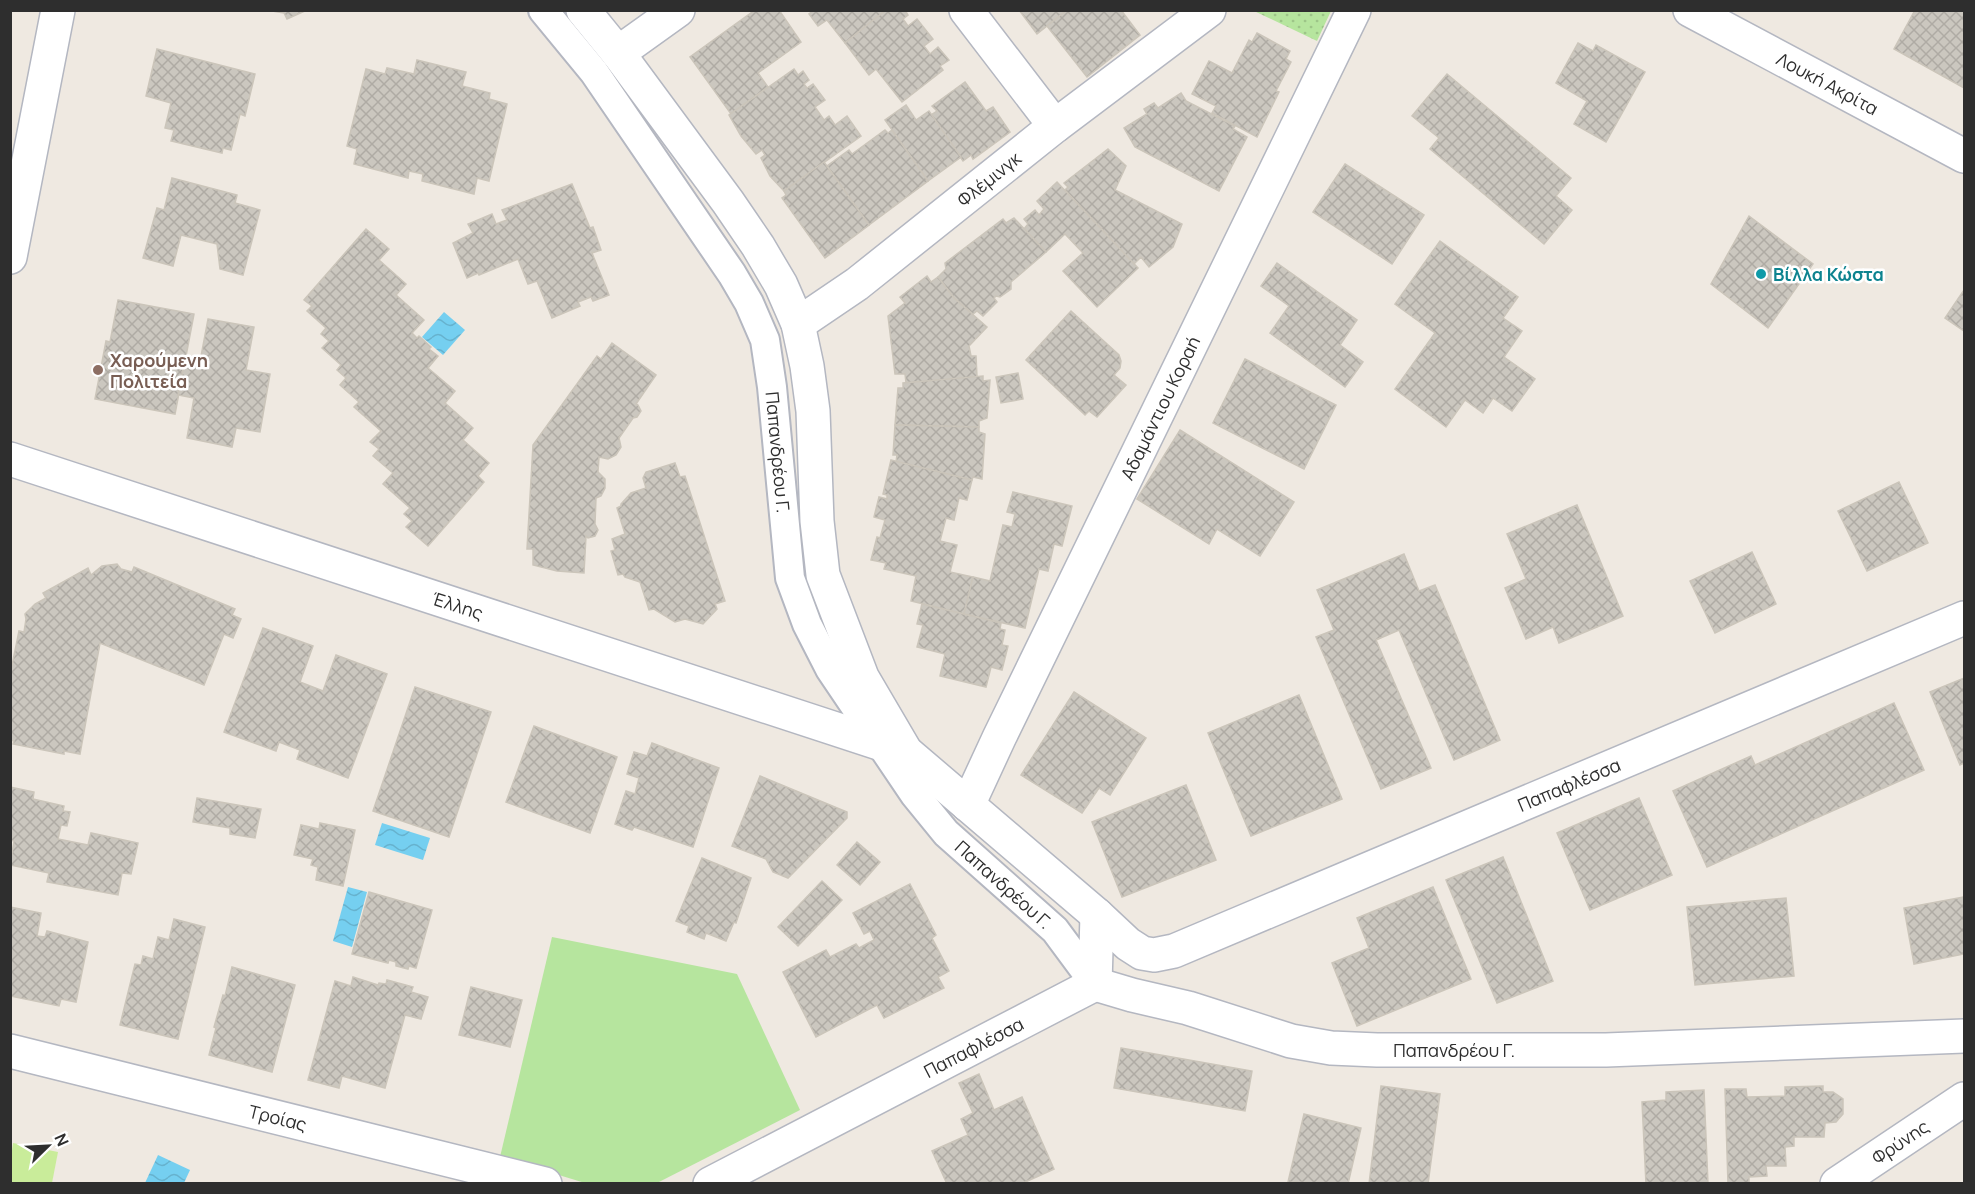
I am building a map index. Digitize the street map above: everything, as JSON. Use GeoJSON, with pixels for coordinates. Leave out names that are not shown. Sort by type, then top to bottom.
{"type":"FeatureCollection","features":[{"type":"Feature","properties":{"kind":"street"},"geometry":{"type":"LineString","coordinates":[[10,257],[58,10]]}},
{"type":"Feature","properties":{"kind":"street","name":"Παπανδρέου Γ."},"geometry":{"type":"LineString","coordinates":[[543,10],[594,72],[732,274],[749,303],[765,340],[772,387],[790,578],[807,624],[830,669],[893,748],[968,805],[1097,915]]}},
{"type":"Feature","properties":{"kind":"street","name":"Παπανδρέου Γ."},"geometry":{"type":"LineString","coordinates":[[583,10],[618,53],[728,202],[781,285],[798,324],[813,411],[817,521],[823,576],[862,677],[915,795],[946,833],[1054,930],[1095,984],[1188,1008],[1291,1041],[1331,1048],[1606,1050],[1965,1036]]}},
{"type":"Feature","properties":{"kind":"street"},"geometry":{"type":"LineString","coordinates":[[618,53],[678,10]]}},
{"type":"Feature","properties":{"kind":"street"},"geometry":{"type":"LineString","coordinates":[[966,10],[1055,126]]}},
{"type":"Feature","properties":{"kind":"street","name":"Φλέμινγκ"},"geometry":{"type":"LineString","coordinates":[[765,340],[798,324],[857,284],[1055,126],[1209,10]]}},
{"type":"Feature","properties":{"kind":"street","name":"Αδαμάντιου Κοραή"},"geometry":{"type":"LineString","coordinates":[[968,805],[1354,10]]}},
{"type":"Feature","properties":{"kind":"street","name":"Λουκή Ακρίτα"},"geometry":{"type":"LineString","coordinates":[[1690,10],[1965,156]]}},
{"type":"Feature","properties":{"kind":"street","name":"Έλλης"},"geometry":{"type":"LineString","coordinates":[[10,459],[893,748]]}},
{"type":"Feature","properties":{"kind":"street","name":"Παπαφλέσσα"},"geometry":{"type":"LineString","coordinates":[[1097,915],[1128,944],[1142,952],[1154,955],[1174,951],[1965,618]]}},
{"type":"Feature","properties":{"kind":"street"},"geometry":{"type":"LineString","coordinates":[[1095,984],[1097,915]]}},
{"type":"Feature","properties":{"kind":"street"},"geometry":{"type":"LineString","coordinates":[[1174,951],[1169,972],[1171,986],[1188,1008]]}},
{"type":"Feature","properties":{"kind":"street","name":"Παπαφλέσσα"},"geometry":{"type":"LineString","coordinates":[[710,1184],[1095,984]]}},
{"type":"Feature","properties":{"kind":"street","name":"Τροίας"},"geometry":{"type":"LineString","coordinates":[[10,1051],[545,1184]]}},
{"type":"Feature","properties":{"kind":"street","name":"Φρύνης"},"geometry":{"type":"LineString","coordinates":[[1837,1184],[1965,1099]]}},
{"type":"Feature","properties":{"kind":"green space"},"geometry":{"type":"Polygon","coordinates":[[[1254,11],[1331,11],[1317,41],[1254,11]]]}},
{"type":"Feature","properties":{"kind":"green space"},"geometry":{"type":"Polygon","coordinates":[[[552,937],[737,974],[800,1110],[657,1183],[585,1183],[500,1157],[552,937]]]}},
{"type":"Feature","properties":{"kind":"green space"},"geometry":{"type":"Polygon","coordinates":[[[13,1143],[58,1152],[52,1183],[11,1183],[13,1143]]]}},
{"type":"Feature","properties":{"kind":"water"},"geometry":{"type":"Polygon","coordinates":[[[444,312],[465,330],[443,355],[422,337],[444,312]]]}},
{"type":"Feature","properties":{"kind":"water"},"geometry":{"type":"Polygon","coordinates":[[[382,823],[430,838],[423,860],[375,845],[382,823]]]}},
{"type":"Feature","properties":{"kind":"water"},"geometry":{"type":"Polygon","coordinates":[[[348,887],[367,892],[352,947],[333,941],[348,887]]]}},
{"type":"Feature","properties":{"kind":"water"},"geometry":{"type":"Polygon","coordinates":[[[158,1155],[190,1170],[184,1183],[145,1183],[158,1155]]]}},
{"type":"Feature","properties":{"kind":"building"},"geometry":{"type":"Polygon","coordinates":[[[266,10],[307,10],[287,19],[284,13],[266,10]]]}},
{"type":"Feature","properties":{"kind":"building"},"geometry":{"type":"Polygon","coordinates":[[[755,10],[779,10],[801,42],[758,73],[768,87],[731,114],[690,57],[755,10]]]}},
{"type":"Feature","properties":{"kind":"building"},"geometry":{"type":"Polygon","coordinates":[[[814,10],[886,10],[845,43],[827,20],[818,26],[809,14],[814,10]]]}},
{"type":"Feature","properties":{"kind":"building"},"geometry":{"type":"Polygon","coordinates":[[[886,10],[905,10],[908,15],[903,19],[908,26],[917,19],[933,39],[924,46],[930,54],[938,47],[949,60],[940,66],[943,70],[902,102],[876,69],[869,75],[845,43],[886,10]]]}},
{"type":"Feature","properties":{"kind":"building"},"geometry":{"type":"Polygon","coordinates":[[[1019,10],[1067,10],[1037,34],[1019,10]]]}},
{"type":"Feature","properties":{"kind":"building"},"geometry":{"type":"Polygon","coordinates":[[[1067,10],[1121,10],[1140,35],[1087,77],[1047,26],[1067,10]]]}},
{"type":"Feature","properties":{"kind":"building"},"geometry":{"type":"Polygon","coordinates":[[[1915,10],[1964,11],[1964,88],[1894,49],[1915,10]]]}},
{"type":"Feature","properties":{"kind":"building"},"geometry":{"type":"Polygon","coordinates":[[[1257,33],[1290,51],[1286,59],[1291,62],[1257,137],[1212,113],[1216,106],[1192,94],[1209,61],[1232,73],[1249,40],[1252,42],[1257,33]]]}},
{"type":"Feature","properties":{"kind":"building"},"geometry":{"type":"Polygon","coordinates":[[[1578,43],[1593,51],[1596,45],[1645,72],[1606,142],[1574,124],[1587,101],[1556,83],[1578,43]]]}},
{"type":"Feature","properties":{"kind":"building"},"geometry":{"type":"Polygon","coordinates":[[[157,49],[255,74],[245,116],[240,114],[231,150],[223,148],[222,153],[171,141],[174,130],[165,128],[171,103],[146,96],[157,49]]]}},
{"type":"Feature","properties":{"kind":"building"},"geometry":{"type":"Polygon","coordinates":[[[417,60],[466,72],[462,86],[490,93],[489,99],[507,104],[489,181],[477,178],[474,194],[422,181],[423,174],[409,171],[408,178],[354,164],[357,149],[347,146],[366,69],[385,74],[387,68],[414,74],[417,60]]]}},
{"type":"Feature","properties":{"kind":"building"},"geometry":{"type":"Polygon","coordinates":[[[794,69],[798,75],[803,71],[809,80],[804,84],[807,88],[813,84],[825,100],[815,107],[824,120],[829,116],[835,125],[847,116],[861,136],[784,191],[770,176],[761,158],[765,155],[762,150],[756,154],[741,136],[729,115],[794,69]]]}},
{"type":"Feature","properties":{"kind":"building"},"geometry":{"type":"Polygon","coordinates":[[[1447,74],[1571,178],[1556,196],[1572,210],[1544,244],[1430,149],[1439,138],[1412,116],[1447,74]]]}},
{"type":"Feature","properties":{"kind":"building"},"geometry":{"type":"Polygon","coordinates":[[[965,82],[986,111],[993,107],[1010,132],[973,159],[971,155],[963,161],[931,115],[937,111],[932,106],[965,82]]]}},
{"type":"Feature","properties":{"kind":"building"},"geometry":{"type":"Polygon","coordinates":[[[1181,93],[1186,101],[1235,126],[1233,129],[1247,137],[1219,191],[1135,147],[1124,128],[1147,114],[1144,109],[1154,103],[1158,108],[1181,93]]]}},
{"type":"Feature","properties":{"kind":"building"},"geometry":{"type":"Polygon","coordinates":[[[906,105],[916,120],[929,111],[961,157],[928,181],[885,120],[906,105]]]}},
{"type":"Feature","properties":{"kind":"building"},"geometry":{"type":"Polygon","coordinates":[[[885,130],[888,133],[892,130],[928,181],[869,225],[827,166],[849,150],[852,154],[885,130]]]}},
{"type":"Feature","properties":{"kind":"building"},"geometry":{"type":"Polygon","coordinates":[[[1108,149],[1126,166],[1115,190],[1182,224],[1173,247],[1149,267],[1141,257],[1134,264],[1065,190],[1068,187],[1064,183],[1108,149]]]}},
{"type":"Feature","properties":{"kind":"building"},"geometry":{"type":"Polygon","coordinates":[[[824,162],[869,225],[825,258],[782,198],[786,195],[784,191],[824,162]]]}},
{"type":"Feature","properties":{"kind":"building"},"geometry":{"type":"Polygon","coordinates":[[[1345,164],[1424,215],[1392,264],[1313,212],[1345,164]]]}},
{"type":"Feature","properties":{"kind":"building"},"geometry":{"type":"Polygon","coordinates":[[[172,178],[237,195],[235,203],[260,210],[243,275],[220,269],[217,244],[181,235],[173,266],[143,258],[157,208],[164,210],[172,178]]]}},
{"type":"Feature","properties":{"kind":"building"},"geometry":{"type":"Polygon","coordinates":[[[1057,182],[1138,268],[1097,307],[1063,271],[1083,253],[1065,234],[1046,252],[1024,229],[1028,224],[1024,219],[1035,210],[1039,215],[1044,209],[1037,201],[1057,182]]]}},
{"type":"Feature","properties":{"kind":"building"},"geometry":{"type":"Polygon","coordinates":[[[572,184],[590,228],[593,227],[601,250],[592,253],[609,295],[593,301],[591,297],[578,302],[580,306],[552,318],[537,281],[528,284],[518,259],[467,278],[453,243],[473,233],[468,224],[492,214],[496,224],[507,220],[502,210],[572,184]]]}},
{"type":"Feature","properties":{"kind":"building","name":"Βίλλα Κώστα"},"geometry":{"type":"Polygon","coordinates":[[[1749,216],[1813,264],[1768,328],[1711,284],[1749,216]]]}},
{"type":"Feature","properties":{"kind":"building"},"geometry":{"type":"Polygon","coordinates":[[[1014,218],[1046,252],[1011,282],[1011,289],[1000,297],[994,298],[997,302],[983,316],[977,311],[973,314],[954,298],[938,277],[946,269],[945,263],[1003,219],[1006,223],[1014,218]]]}},
{"type":"Feature","properties":{"kind":"building"},"geometry":{"type":"Polygon","coordinates":[[[366,229],[389,249],[379,260],[406,284],[396,295],[424,320],[412,333],[417,338],[419,336],[438,356],[428,368],[455,391],[445,403],[473,428],[463,440],[489,463],[478,476],[484,482],[428,546],[406,527],[412,521],[404,514],[410,508],[383,484],[393,473],[373,456],[379,449],[370,442],[381,431],[354,407],[359,402],[340,385],[346,378],[337,370],[341,365],[322,348],[329,341],[321,334],[326,328],[307,311],[312,306],[304,300],[366,229]]]}},
{"type":"Feature","properties":{"kind":"building"},"geometry":{"type":"Polygon","coordinates":[[[1440,241],[1518,297],[1503,318],[1522,331],[1504,357],[1535,379],[1512,411],[1493,398],[1483,413],[1465,400],[1446,427],[1395,389],[1435,333],[1395,304],[1440,241]]]}},
{"type":"Feature","properties":{"kind":"building"},"geometry":{"type":"Polygon","coordinates":[[[1277,263],[1357,320],[1340,345],[1363,362],[1345,387],[1270,333],[1289,306],[1261,286],[1277,263]]]}},
{"type":"Feature","properties":{"kind":"building"},"geometry":{"type":"Polygon","coordinates":[[[927,276],[931,282],[938,277],[954,298],[987,327],[969,346],[971,356],[976,356],[977,377],[906,383],[905,374],[895,374],[888,316],[905,303],[900,297],[927,276]]]}},
{"type":"Feature","properties":{"kind":"building"},"geometry":{"type":"Polygon","coordinates":[[[1964,290],[1964,331],[1945,318],[1964,290]]]}},
{"type":"Feature","properties":{"kind":"building"},"geometry":{"type":"Polygon","coordinates":[[[118,300],[194,314],[175,414],[95,399],[106,341],[110,342],[118,300]]]}},
{"type":"Feature","properties":{"kind":"building"},"geometry":{"type":"Polygon","coordinates":[[[1071,311],[1119,355],[1121,361],[1120,368],[1114,375],[1126,385],[1097,417],[1089,411],[1085,415],[1026,360],[1071,311]]]}},
{"type":"Feature","properties":{"kind":"building"},"geometry":{"type":"Polygon","coordinates":[[[208,319],[254,327],[246,370],[270,374],[260,432],[236,428],[232,447],[187,438],[194,398],[178,395],[184,364],[199,367],[208,319]]]}},
{"type":"Feature","properties":{"kind":"building"},"geometry":{"type":"Polygon","coordinates":[[[612,343],[656,375],[636,404],[641,411],[619,438],[621,447],[616,455],[608,459],[599,457],[598,472],[605,479],[605,488],[601,496],[596,498],[595,524],[598,530],[595,536],[588,538],[586,536],[584,573],[557,571],[533,565],[533,549],[527,549],[533,445],[597,356],[601,359],[612,343]]]}},
{"type":"Feature","properties":{"kind":"building"},"geometry":{"type":"Polygon","coordinates":[[[1245,359],[1336,405],[1304,469],[1213,423],[1245,359]]]}},
{"type":"Feature","properties":{"kind":"building"},"geometry":{"type":"Polygon","coordinates":[[[1018,373],[1023,399],[1001,403],[996,377],[1018,373]]]}},
{"type":"Feature","properties":{"kind":"building"},"geometry":{"type":"Polygon","coordinates":[[[983,376],[983,381],[990,380],[987,418],[979,421],[979,427],[895,425],[898,388],[903,388],[903,383],[983,376]]]}},
{"type":"Feature","properties":{"kind":"building"},"geometry":{"type":"Polygon","coordinates":[[[895,425],[979,427],[979,432],[985,434],[982,479],[973,477],[972,480],[896,462],[897,455],[893,455],[895,425]]]}},
{"type":"Feature","properties":{"kind":"building"},"geometry":{"type":"Polygon","coordinates":[[[1180,430],[1294,502],[1260,556],[1217,529],[1209,544],[1137,499],[1180,430]]]}},
{"type":"Feature","properties":{"kind":"building"},"geometry":{"type":"Polygon","coordinates":[[[891,460],[972,480],[967,500],[959,498],[954,520],[946,518],[940,541],[957,545],[950,572],[973,577],[964,614],[911,601],[916,576],[884,569],[886,563],[871,560],[877,537],[880,538],[885,520],[874,517],[879,497],[887,499],[887,495],[883,494],[891,460]]]}},
{"type":"Feature","properties":{"kind":"building"},"geometry":{"type":"Polygon","coordinates":[[[675,463],[680,477],[685,476],[725,601],[715,604],[717,609],[703,624],[685,619],[675,622],[654,609],[649,610],[640,582],[625,577],[623,574],[618,575],[611,551],[615,550],[612,539],[625,534],[617,508],[631,493],[646,488],[643,478],[646,472],[675,463]]]}},
{"type":"Feature","properties":{"kind":"building"},"geometry":{"type":"Polygon","coordinates":[[[1899,482],[1928,543],[1867,571],[1838,511],[1899,482]]]}},
{"type":"Feature","properties":{"kind":"building"},"geometry":{"type":"Polygon","coordinates":[[[1013,492],[1072,506],[1062,546],[1054,544],[1048,571],[1039,569],[1025,628],[964,614],[973,577],[990,581],[1003,525],[1012,527],[1015,514],[1007,512],[1013,492]]]}},
{"type":"Feature","properties":{"kind":"building"},"geometry":{"type":"Polygon","coordinates":[[[1577,505],[1623,616],[1559,643],[1553,627],[1526,639],[1505,588],[1526,579],[1507,534],[1577,505]]]}},
{"type":"Feature","properties":{"kind":"building"},"geometry":{"type":"Polygon","coordinates":[[[1752,552],[1776,604],[1715,633],[1690,581],[1752,552]]]}},
{"type":"Feature","properties":{"kind":"building"},"geometry":{"type":"Polygon","coordinates":[[[1404,554],[1419,591],[1435,585],[1500,740],[1454,760],[1399,630],[1376,640],[1431,768],[1381,789],[1316,637],[1334,630],[1317,590],[1404,554]]]}},
{"type":"Feature","properties":{"kind":"building"},"geometry":{"type":"Polygon","coordinates":[[[117,564],[121,569],[132,572],[134,567],[235,609],[232,615],[241,619],[233,638],[224,634],[204,685],[100,643],[80,754],[64,751],[64,754],[13,744],[14,741],[10,740],[10,675],[19,631],[24,632],[25,614],[35,604],[46,598],[43,593],[88,568],[91,575],[102,566],[117,564]]]}},
{"type":"Feature","properties":{"kind":"building"},"geometry":{"type":"Polygon","coordinates":[[[922,604],[1001,623],[1000,629],[1005,630],[1002,645],[1008,646],[1002,670],[991,667],[986,687],[940,676],[945,654],[917,647],[923,625],[917,624],[922,604]]]}},
{"type":"Feature","properties":{"kind":"building"},"geometry":{"type":"Polygon","coordinates":[[[263,628],[313,646],[300,682],[323,691],[336,655],[387,674],[348,778],[297,759],[300,750],[279,742],[276,751],[224,732],[263,628]]]}},
{"type":"Feature","properties":{"kind":"building"},"geometry":{"type":"Polygon","coordinates":[[[1964,678],[1964,763],[1960,765],[1930,692],[1964,678]]]}},
{"type":"Feature","properties":{"kind":"building"},"geometry":{"type":"Polygon","coordinates":[[[415,687],[491,712],[449,837],[373,811],[415,687]]]}},
{"type":"Feature","properties":{"kind":"building"},"geometry":{"type":"Polygon","coordinates":[[[1074,692],[1146,738],[1110,795],[1099,788],[1082,813],[1021,775],[1074,692]]]}},
{"type":"Feature","properties":{"kind":"building"},"geometry":{"type":"Polygon","coordinates":[[[1299,695],[1342,799],[1251,836],[1208,733],[1299,695]]]}},
{"type":"Feature","properties":{"kind":"building"},"geometry":{"type":"Polygon","coordinates":[[[1894,703],[1924,770],[1707,867],[1673,791],[1751,756],[1755,765],[1894,703]]]}},
{"type":"Feature","properties":{"kind":"building"},"geometry":{"type":"Polygon","coordinates":[[[534,726],[617,757],[590,833],[506,802],[534,726]]]}},
{"type":"Feature","properties":{"kind":"building"},"geometry":{"type":"Polygon","coordinates":[[[652,743],[719,768],[693,847],[634,827],[632,830],[615,824],[626,791],[635,794],[639,778],[627,774],[634,752],[647,756],[652,743]]]}},
{"type":"Feature","properties":{"kind":"building"},"geometry":{"type":"Polygon","coordinates":[[[760,776],[847,812],[847,818],[788,878],[773,872],[766,859],[732,846],[760,776]]]}},
{"type":"Feature","properties":{"kind":"building"},"geometry":{"type":"Polygon","coordinates":[[[1186,785],[1216,860],[1122,897],[1092,822],[1186,785]]]}},
{"type":"Feature","properties":{"kind":"building"},"geometry":{"type":"Polygon","coordinates":[[[10,787],[34,792],[33,799],[64,806],[63,811],[70,812],[67,826],[61,825],[58,839],[88,845],[91,833],[138,843],[131,874],[122,873],[118,895],[47,882],[49,873],[10,865],[14,841],[10,840],[10,787]]]}},
{"type":"Feature","properties":{"kind":"building"},"geometry":{"type":"Polygon","coordinates":[[[197,798],[261,809],[255,838],[230,834],[230,828],[193,822],[197,798]]]}},
{"type":"Feature","properties":{"kind":"building"},"geometry":{"type":"Polygon","coordinates":[[[1639,798],[1672,875],[1590,910],[1557,833],[1639,798]]]}},
{"type":"Feature","properties":{"kind":"building"},"geometry":{"type":"Polygon","coordinates":[[[320,823],[355,830],[343,886],[316,880],[318,867],[311,865],[313,859],[294,855],[301,825],[319,829],[320,823]]]}},
{"type":"Feature","properties":{"kind":"building"},"geometry":{"type":"Polygon","coordinates":[[[857,842],[880,862],[860,885],[837,865],[857,842]]]}},
{"type":"Feature","properties":{"kind":"building"},"geometry":{"type":"Polygon","coordinates":[[[1503,857],[1553,981],[1497,1003],[1446,880],[1503,857]]]}},
{"type":"Feature","properties":{"kind":"building"},"geometry":{"type":"Polygon","coordinates":[[[702,858],[751,878],[736,923],[734,922],[726,941],[706,933],[704,939],[687,932],[689,926],[676,921],[702,858]]]}},
{"type":"Feature","properties":{"kind":"building"},"geometry":{"type":"Polygon","coordinates":[[[822,881],[842,900],[798,946],[778,927],[822,881]]]}},
{"type":"Feature","properties":{"kind":"building"},"geometry":{"type":"Polygon","coordinates":[[[910,884],[936,935],[932,938],[949,971],[938,977],[944,988],[884,1018],[877,1005],[816,1037],[783,972],[826,950],[830,957],[856,944],[859,948],[874,940],[870,931],[864,934],[853,913],[910,884]]]}},
{"type":"Feature","properties":{"kind":"building"},"geometry":{"type":"Polygon","coordinates":[[[1433,887],[1471,979],[1357,1026],[1332,963],[1369,948],[1357,918],[1433,887]]]}},
{"type":"Feature","properties":{"kind":"building"},"geometry":{"type":"Polygon","coordinates":[[[369,892],[432,910],[416,968],[409,966],[408,969],[396,966],[396,962],[389,960],[388,963],[352,954],[369,892]]]}},
{"type":"Feature","properties":{"kind":"building"},"geometry":{"type":"Polygon","coordinates":[[[1964,897],[1964,954],[1914,964],[1904,908],[1964,897]]]}},
{"type":"Feature","properties":{"kind":"building"},"geometry":{"type":"Polygon","coordinates":[[[1786,898],[1794,976],[1695,985],[1687,907],[1786,898]]]}},
{"type":"Feature","properties":{"kind":"building"},"geometry":{"type":"Polygon","coordinates":[[[10,907],[41,913],[37,936],[45,937],[47,931],[88,942],[76,1002],[61,999],[59,1006],[10,996],[10,907]]]}},
{"type":"Feature","properties":{"kind":"building"},"geometry":{"type":"Polygon","coordinates":[[[174,919],[205,927],[178,1039],[120,1025],[135,964],[141,965],[143,956],[153,959],[158,937],[169,940],[174,919]]]}},
{"type":"Feature","properties":{"kind":"building"},"geometry":{"type":"Polygon","coordinates":[[[232,967],[295,985],[272,1072],[209,1055],[216,1028],[214,1027],[232,967]]]}},
{"type":"Feature","properties":{"kind":"building"},"geometry":{"type":"Polygon","coordinates":[[[353,977],[378,985],[379,983],[386,984],[387,980],[413,987],[411,992],[428,997],[421,1019],[405,1015],[385,1088],[342,1076],[339,1088],[308,1080],[335,981],[351,986],[353,977]]]}},
{"type":"Feature","properties":{"kind":"building"},"geometry":{"type":"Polygon","coordinates":[[[471,987],[522,1000],[510,1047],[459,1035],[471,987]]]}},
{"type":"Feature","properties":{"kind":"building"},"geometry":{"type":"Polygon","coordinates":[[[1121,1048],[1252,1071],[1245,1111],[1114,1088],[1121,1048]]]}},
{"type":"Feature","properties":{"kind":"building"},"geometry":{"type":"Polygon","coordinates":[[[979,1074],[994,1110],[1022,1097],[1054,1169],[1021,1184],[947,1184],[932,1151],[968,1135],[961,1119],[973,1113],[959,1083],[979,1074]]]}},
{"type":"Feature","properties":{"kind":"building"},"geometry":{"type":"Polygon","coordinates":[[[1381,1086],[1440,1094],[1428,1184],[1369,1184],[1381,1086]]]}},
{"type":"Feature","properties":{"kind":"building"},"geometry":{"type":"Polygon","coordinates":[[[1823,1086],[1823,1092],[1833,1092],[1843,1099],[1843,1114],[1836,1122],[1825,1123],[1824,1137],[1794,1137],[1794,1146],[1785,1147],[1786,1166],[1766,1166],[1767,1176],[1749,1177],[1749,1184],[1728,1184],[1725,1089],[1746,1089],[1747,1097],[1785,1096],[1785,1087],[1823,1086]]]}},
{"type":"Feature","properties":{"kind":"building"},"geometry":{"type":"Polygon","coordinates":[[[1704,1090],[1708,1184],[1646,1184],[1642,1102],[1666,1100],[1666,1092],[1704,1090]]]}},
{"type":"Feature","properties":{"kind":"building"},"geometry":{"type":"Polygon","coordinates":[[[1304,1114],[1361,1128],[1348,1184],[1288,1182],[1304,1114]]]}},
{"type":"Feature","properties":{"kind":"place","name":"Βίλλα Κώστα"},"geometry":{"type":"Point","coordinates":[1761,274]}},
{"type":"Feature","properties":{"kind":"place","name":"Χαρούμενη Πολιτεία"},"geometry":{"type":"Point","coordinates":[98,370]}}]}
